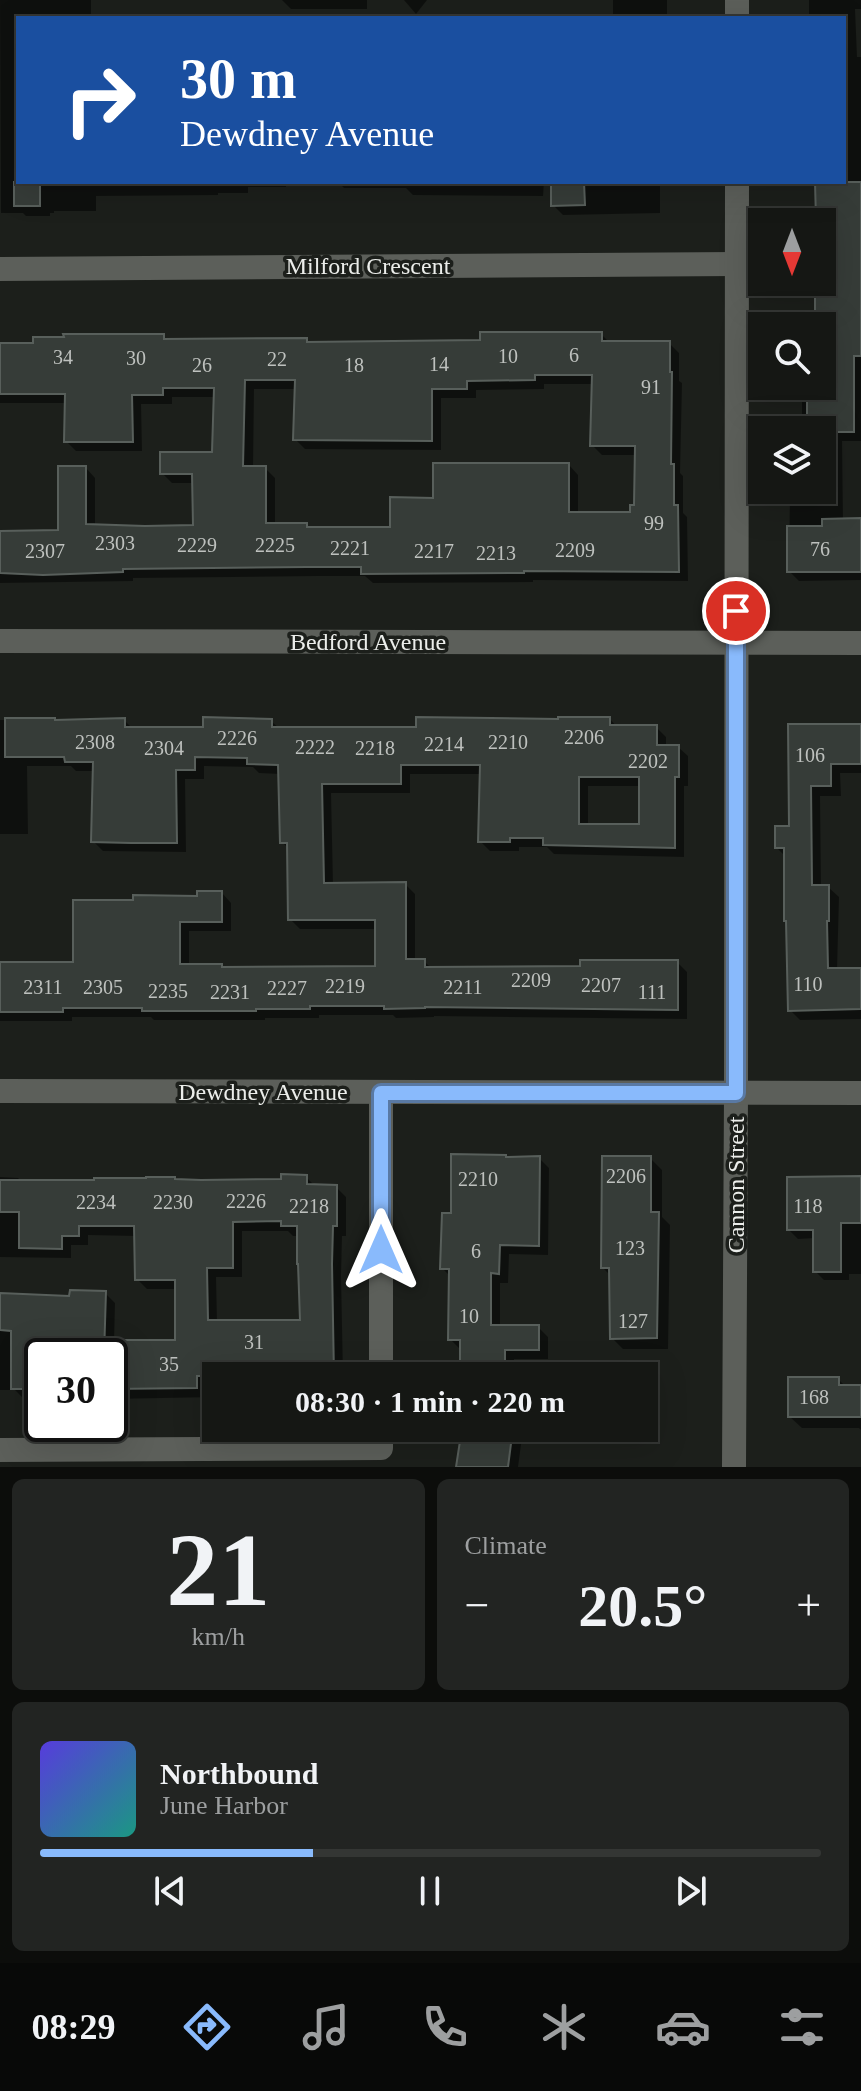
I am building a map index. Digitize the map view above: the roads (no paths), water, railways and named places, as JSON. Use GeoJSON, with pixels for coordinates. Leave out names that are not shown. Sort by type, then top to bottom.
{"type":"FeatureCollection","features":[{"type":"Feature","properties":{"kind":"street","name":"Cannon Street"},"geometry":{"type":"LineString","coordinates":[[734,1467],[737,184]]}},
{"type":"Feature","properties":{"kind":"street","name":"Milford Crescent"},"geometry":{"type":"LineString","coordinates":[[0,269],[737,264]]}},
{"type":"Feature","properties":{"kind":"street","name":"Bedford Avenue"},"geometry":{"type":"LineString","coordinates":[[0,641],[861,643]]}},
{"type":"Feature","properties":{"kind":"street","name":"Dewdney Avenue"},"geometry":{"type":"LineString","coordinates":[[0,1091],[861,1093]]}},
{"type":"Feature","properties":{"kind":"street"},"geometry":{"type":"LineString","coordinates":[[381,1093],[381,1362]]}},
{"type":"Feature","properties":{"kind":"street"},"geometry":{"type":"LineString","coordinates":[[0,1450],[381,1448],[381,1442]]}}]}
